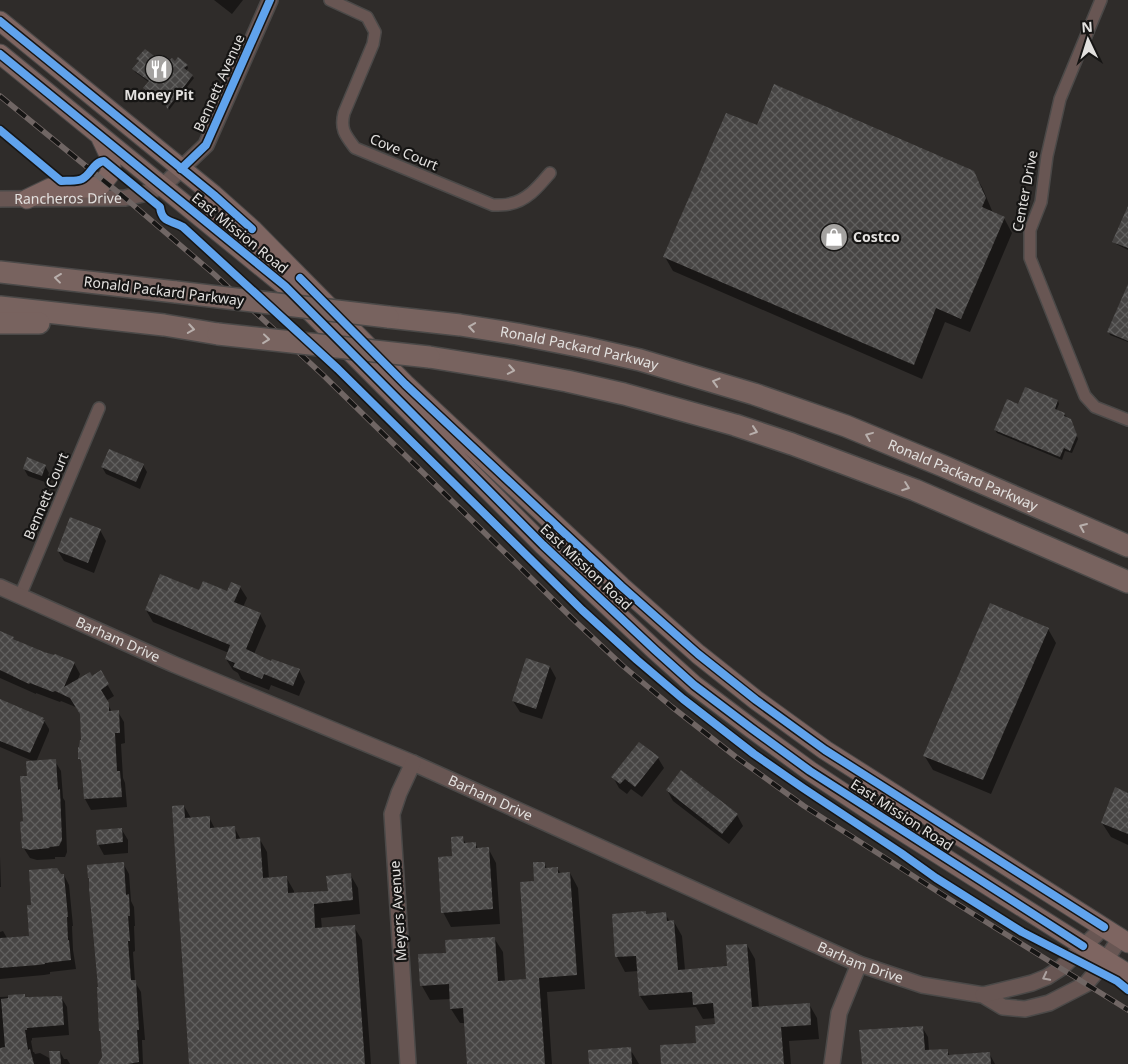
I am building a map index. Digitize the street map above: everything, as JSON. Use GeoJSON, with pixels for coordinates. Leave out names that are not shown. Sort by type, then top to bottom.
{"type":"FeatureCollection","features":[{"type":"Feature","properties":{"kind":"highway","name":"Ronald Packard Parkway"},"geometry":{"type":"LineString","coordinates":[[0,272],[460,325],[517,334],[640,360],[754,394],[846,426],[1125,544]]}},
{"type":"Feature","properties":{"kind":"highway"},"geometry":{"type":"LineString","coordinates":[[0,307],[164,325],[218,334],[429,357],[509,370],[624,394],[735,425],[792,444],[915,490],[1128,582]]}},
{"type":"Feature","properties":{"kind":"highway"},"geometry":{"type":"LineString","coordinates":[[0,323],[164,325]]}},
{"type":"Feature","properties":{"kind":"highway"},"geometry":{"type":"LineString","coordinates":[[1042,545],[1128,598]]}},
{"type":"Feature","properties":{"kind":"main road","name":"East Mission Road"},"geometry":{"type":"LineString","coordinates":[[0,21],[214,195],[260,237],[405,384],[628,593],[684,642],[756,700],[825,750],[1124,940]]}},
{"type":"Feature","properties":{"kind":"main road","name":"East Mission Road"},"geometry":{"type":"LineString","coordinates":[[0,54],[285,286],[543,545],[694,685],[810,771],[1128,974]]}},
{"type":"Feature","properties":{"kind":"main road"},"geometry":{"type":"LineString","coordinates":[[27,199],[50,188],[89,188],[101,185],[109,175],[111,167],[110,157],[100,136]]}},
{"type":"Feature","properties":{"kind":"main road"},"geometry":{"type":"LineString","coordinates":[[648,644],[674,647],[684,642]]}},
{"type":"Feature","properties":{"kind":"street","name":"Bennett Avenue"},"geometry":{"type":"LineString","coordinates":[[163,186],[206,145],[270,0]]}},
{"type":"Feature","properties":{"kind":"street","name":"Cove Court"},"geometry":{"type":"LineString","coordinates":[[330,0],[367,16],[375,32],[373,44],[344,113],[342,124],[345,136],[355,148],[493,205],[510,204],[523,199],[538,188],[550,173]]}},
{"type":"Feature","properties":{"kind":"street","name":"Center Drive"},"geometry":{"type":"LineString","coordinates":[[1101,0],[1060,99],[1047,156],[1041,202],[1030,230],[1030,258],[1085,396],[1096,407],[1128,420]]}},
{"type":"Feature","properties":{"kind":"street","name":"Rancheros Drive"},"geometry":{"type":"LineString","coordinates":[[0,199],[124,198],[143,194],[163,186]]}},
{"type":"Feature","properties":{"kind":"street","name":"Bennett Court"},"geometry":{"type":"LineString","coordinates":[[20,596],[100,408]]}},
{"type":"Feature","properties":{"kind":"street","name":"Barham Drive"},"geometry":{"type":"LineString","coordinates":[[0,588],[173,664],[413,763],[859,964],[922,985],[983,995],[1032,983],[1047,977],[1061,968],[1104,927]]}},
{"type":"Feature","properties":{"kind":"street","name":"Meyers Avenue"},"geometry":{"type":"LineString","coordinates":[[408,1064],[392,814],[399,793],[413,763]]}},
{"type":"Feature","properties":{"kind":"street","name":"Barham Drive"},"geometry":{"type":"LineString","coordinates":[[983,995],[1003,1008],[1025,1009],[1049,1003],[1086,984],[1124,940]]}},
{"type":"Feature","properties":{"kind":"street"},"geometry":{"type":"LineString","coordinates":[[832,1064],[838,1013],[859,964]]}},
{"type":"Feature","properties":{"kind":"building"},"geometry":{"type":"Polygon","coordinates":[[[145,49],[162,62],[167,57],[175,61],[178,57],[188,65],[184,68],[193,75],[167,109],[165,97],[154,97],[143,88],[149,81],[132,69],[139,61],[136,59],[145,49]]]}},
{"type":"Feature","properties":{"kind":"building","name":"Costco"},"geometry":{"type":"Polygon","coordinates":[[[774,84],[974,171],[986,198],[982,207],[1005,217],[961,319],[936,308],[914,365],[663,257],[726,113],[757,125],[774,84]]]}},
{"type":"Feature","properties":{"kind":"building"},"geometry":{"type":"Polygon","coordinates":[[[1128,206],[1128,248],[1112,242],[1128,206]]]}},
{"type":"Feature","properties":{"kind":"building"},"geometry":{"type":"Polygon","coordinates":[[[1128,284],[1128,341],[1107,332],[1128,284]]]}},
{"type":"Feature","properties":{"kind":"building"},"geometry":{"type":"Polygon","coordinates":[[[1025,387],[1058,400],[1055,409],[1065,413],[1064,416],[1071,419],[1077,435],[1070,451],[1064,448],[1060,457],[994,430],[1007,399],[1018,404],[1025,387]]]}},
{"type":"Feature","properties":{"kind":"building"},"geometry":{"type":"Polygon","coordinates":[[[109,449],[144,464],[136,482],[101,467],[109,449]]]}},
{"type":"Feature","properties":{"kind":"building"},"geometry":{"type":"Polygon","coordinates":[[[27,457],[46,465],[42,476],[23,469],[27,457]]]}},
{"type":"Feature","properties":{"kind":"building"},"geometry":{"type":"Polygon","coordinates":[[[70,517],[101,529],[88,563],[57,551],[70,517]]]}},
{"type":"Feature","properties":{"kind":"building"},"geometry":{"type":"Polygon","coordinates":[[[160,574],[199,590],[203,581],[227,591],[231,582],[241,586],[234,602],[261,613],[246,649],[271,661],[272,659],[300,669],[293,686],[264,674],[262,679],[233,667],[235,663],[225,659],[230,645],[145,610],[160,574]]]}},
{"type":"Feature","properties":{"kind":"building"},"geometry":{"type":"Polygon","coordinates":[[[990,603],[1049,628],[983,780],[923,756],[990,603]]]}},
{"type":"Feature","properties":{"kind":"building"},"geometry":{"type":"Polygon","coordinates":[[[0,631],[14,637],[13,639],[44,652],[75,662],[64,687],[90,672],[92,676],[101,670],[109,684],[101,690],[109,703],[109,711],[119,710],[120,733],[115,733],[117,771],[120,771],[122,797],[84,799],[81,761],[78,759],[78,747],[81,740],[80,714],[70,698],[55,691],[29,684],[0,670],[0,631]]]}},
{"type":"Feature","properties":{"kind":"building"},"geometry":{"type":"Polygon","coordinates":[[[526,658],[550,666],[536,709],[512,701],[526,658]]]}},
{"type":"Feature","properties":{"kind":"building"},"geometry":{"type":"Polygon","coordinates":[[[0,699],[44,718],[43,720],[45,720],[30,753],[0,741],[0,699]]]}},
{"type":"Feature","properties":{"kind":"building"},"geometry":{"type":"Polygon","coordinates":[[[639,742],[659,757],[635,787],[625,779],[620,784],[611,777],[639,742]]]}},
{"type":"Feature","properties":{"kind":"building"},"geometry":{"type":"Polygon","coordinates":[[[56,759],[58,790],[60,789],[62,840],[59,846],[50,848],[30,850],[22,848],[20,822],[23,821],[20,776],[27,776],[26,761],[56,759]]]}},
{"type":"Feature","properties":{"kind":"building"},"geometry":{"type":"Polygon","coordinates":[[[681,770],[738,814],[722,834],[666,790],[681,770]]]}},
{"type":"Feature","properties":{"kind":"building"},"geometry":{"type":"Polygon","coordinates":[[[1115,787],[1128,793],[1128,834],[1101,823],[1115,787]]]}},
{"type":"Feature","properties":{"kind":"building"},"geometry":{"type":"Polygon","coordinates":[[[184,805],[185,818],[210,816],[210,828],[235,826],[236,839],[260,837],[263,878],[287,876],[288,893],[328,891],[326,876],[351,873],[353,900],[314,904],[315,928],[355,925],[365,1064],[189,1064],[172,806],[184,805]]]}},
{"type":"Feature","properties":{"kind":"building"},"geometry":{"type":"Polygon","coordinates":[[[122,828],[123,842],[97,845],[96,830],[122,828]]]}},
{"type":"Feature","properties":{"kind":"building"},"geometry":{"type":"Polygon","coordinates":[[[463,836],[464,843],[476,842],[476,848],[489,847],[493,909],[441,913],[438,857],[452,856],[451,837],[463,836]]]}},
{"type":"Feature","properties":{"kind":"building"},"geometry":{"type":"Polygon","coordinates":[[[124,862],[126,895],[129,894],[130,941],[128,941],[131,980],[136,980],[139,1062],[98,1064],[102,1057],[87,865],[124,862]]]}},
{"type":"Feature","properties":{"kind":"building"},"geometry":{"type":"Polygon","coordinates":[[[533,862],[545,862],[545,868],[558,867],[558,873],[570,872],[577,975],[539,978],[545,1064],[467,1064],[463,1008],[450,1009],[449,984],[420,986],[418,954],[446,953],[445,940],[495,937],[498,981],[526,979],[520,882],[534,881],[533,862]]]}},
{"type":"Feature","properties":{"kind":"building"},"geometry":{"type":"Polygon","coordinates":[[[57,868],[61,874],[64,874],[71,960],[0,968],[0,938],[29,936],[27,905],[31,905],[29,870],[57,868]]]}},
{"type":"Feature","properties":{"kind":"building"},"geometry":{"type":"Polygon","coordinates":[[[646,911],[646,914],[666,912],[667,921],[674,920],[678,970],[727,966],[726,945],[747,944],[752,1007],[810,1003],[811,1025],[781,1027],[784,1064],[661,1064],[660,1045],[696,1043],[695,1026],[715,1024],[713,1003],[693,1005],[692,992],[639,996],[636,956],[615,957],[612,914],[646,911]]]}},
{"type":"Feature","properties":{"kind":"building"},"geometry":{"type":"Polygon","coordinates":[[[25,994],[25,997],[62,996],[64,1025],[27,1028],[25,1030],[28,1050],[30,1049],[34,1064],[0,1064],[0,1048],[5,1047],[1,999],[8,998],[8,995],[25,994]]]}},
{"type":"Feature","properties":{"kind":"building"},"geometry":{"type":"Polygon","coordinates":[[[923,1026],[925,1050],[948,1049],[948,1055],[990,1052],[991,1064],[862,1064],[859,1030],[923,1026]]]}},
{"type":"Feature","properties":{"kind":"building"},"geometry":{"type":"Polygon","coordinates":[[[631,1047],[632,1064],[589,1064],[588,1050],[631,1047]]]}},
{"type":"Feature","properties":{"kind":"building"},"geometry":{"type":"Polygon","coordinates":[[[49,1051],[60,1051],[61,1064],[50,1064],[49,1051]]]}},
{"type":"Feature","properties":{"kind":"railway"},"geometry":{"type":"LineString","coordinates":[[0,96],[125,198],[214,274],[323,375],[577,623],[623,666],[672,707],[736,757],[804,806],[1128,1010]]}},
{"type":"Feature","properties":{"kind":"cycle path"},"geometry":{"type":"LineString","coordinates":[[181,169],[206,145],[270,0]]}},
{"type":"Feature","properties":{"kind":"cycle path"},"geometry":{"type":"LineString","coordinates":[[0,21],[214,195],[252,229]]}},
{"type":"Feature","properties":{"kind":"cycle path"},"geometry":{"type":"LineString","coordinates":[[0,54],[285,286],[543,545],[694,685],[810,771],[1083,946]]}},
{"type":"Feature","properties":{"kind":"cycle path"},"geometry":{"type":"LineString","coordinates":[[0,130],[61,181],[82,179],[97,164],[104,161],[160,207],[165,219],[183,227],[338,369],[582,610],[683,699],[754,754],[936,878],[1022,932],[1117,981],[1128,990]]}},
{"type":"Feature","properties":{"kind":"cycle path"},"geometry":{"type":"LineString","coordinates":[[300,278],[405,384],[621,586],[698,654],[756,700],[825,750],[1104,927]]}},
{"type":"Feature","properties":{"kind":"place","name":"Money Pit"},"geometry":{"type":"Point","coordinates":[159,69]}},
{"type":"Feature","properties":{"kind":"place","name":"Costco"},"geometry":{"type":"Point","coordinates":[834,237]}}]}
